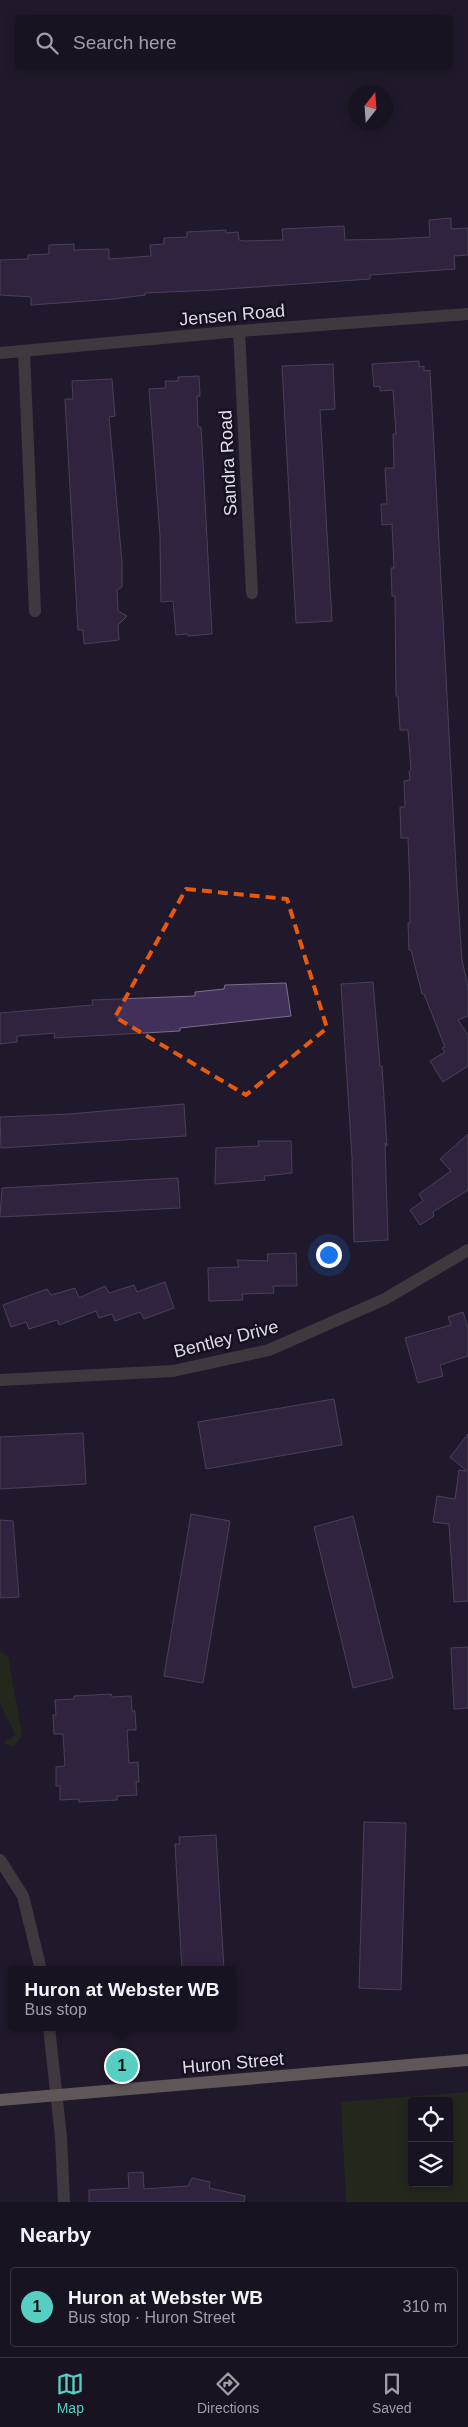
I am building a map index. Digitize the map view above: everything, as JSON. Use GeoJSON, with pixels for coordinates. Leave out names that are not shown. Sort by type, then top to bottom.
{"type":"FeatureCollection","features":[{"type":"Feature","properties":{"kind":"main road","name":"Huron Street"},"geometry":{"type":"LineString","coordinates":[[0,2100],[468,2060]]}},
{"type":"Feature","properties":{"kind":"street","name":"Jensen Road"},"geometry":{"type":"LineString","coordinates":[[0,353],[239,331],[468,314]]}},
{"type":"Feature","properties":{"kind":"street","name":"Sandra Road"},"geometry":{"type":"LineString","coordinates":[[239,331],[252,593]]}},
{"type":"Feature","properties":{"kind":"street"},"geometry":{"type":"LineString","coordinates":[[24,352],[35,611]]}},
{"type":"Feature","properties":{"kind":"street","name":"Bentley Drive"},"geometry":{"type":"LineString","coordinates":[[0,1380],[173,1371],[269,1350],[385,1299],[468,1250]]}},
{"type":"Feature","properties":{"kind":"street"},"geometry":{"type":"LineString","coordinates":[[0,1860],[23,1896],[40,1966]]}},
{"type":"Feature","properties":{"kind":"street"},"geometry":{"type":"LineString","coordinates":[[49,2031],[57,2095],[64,2202]]}},
{"type":"Feature","properties":{"kind":"highlighted area"},"geometry":{"type":"Polygon","coordinates":[[[186,889],[287,899],[327,1028],[246,1095],[115,1017],[186,889]]]}},
{"type":"Feature","properties":{"kind":"green space"},"geometry":{"type":"Polygon","coordinates":[[[0,1652],[8,1656],[22,1736],[14,1746],[3,1743],[16,1735],[0,1704],[0,1652]]]}},
{"type":"Feature","properties":{"kind":"green space"},"geometry":{"type":"Polygon","coordinates":[[[468,2092],[468,2202],[346,2202],[341,2102],[468,2092]]]}},
{"type":"Feature","properties":{"kind":"building"},"geometry":{"type":"Polygon","coordinates":[[[451,218],[451,229],[468,228],[468,255],[454,256],[455,269],[370,275],[370,279],[145,293],[145,295],[114,299],[31,305],[31,297],[0,295],[0,260],[28,259],[28,255],[49,254],[49,245],[74,244],[74,250],[109,249],[109,259],[151,256],[150,245],[164,244],[164,238],[187,237],[187,232],[226,230],[226,233],[238,232],[239,240],[243,241],[283,240],[282,229],[344,226],[345,240],[393,239],[430,237],[429,220],[451,218]]]}},
{"type":"Feature","properties":{"kind":"building"},"geometry":{"type":"Polygon","coordinates":[[[419,361],[419,367],[424,366],[424,371],[430,370],[457,887],[462,960],[468,987],[468,1016],[458,1020],[468,1035],[468,1066],[443,1082],[430,1061],[445,1052],[442,1048],[445,1047],[424,994],[422,994],[411,950],[409,950],[410,890],[408,838],[401,838],[400,807],[405,807],[404,781],[410,780],[409,771],[411,770],[408,730],[400,730],[398,696],[396,696],[395,596],[392,596],[391,568],[394,568],[392,524],[382,525],[381,504],[387,504],[385,468],[394,468],[393,434],[396,434],[393,390],[380,391],[380,386],[374,387],[372,364],[419,361]]]}},
{"type":"Feature","properties":{"kind":"building"},"geometry":{"type":"Polygon","coordinates":[[[333,364],[335,409],[320,410],[332,621],[296,623],[282,366],[333,364]]]}},
{"type":"Feature","properties":{"kind":"building"},"geometry":{"type":"Polygon","coordinates":[[[199,376],[200,396],[197,396],[198,427],[201,427],[212,634],[188,636],[188,634],[176,635],[173,601],[161,602],[160,536],[149,389],[166,388],[165,381],[178,381],[178,377],[199,376]]]}},
{"type":"Feature","properties":{"kind":"building"},"geometry":{"type":"Polygon","coordinates":[[[112,379],[115,416],[109,417],[122,562],[122,587],[117,590],[118,611],[127,616],[118,625],[119,640],[84,644],[83,630],[78,630],[65,399],[73,399],[72,381],[112,379]]]}},
{"type":"Feature","properties":{"kind":"building"},"geometry":{"type":"Polygon","coordinates":[[[373,982],[380,1066],[382,1066],[387,1146],[385,1143],[388,1240],[354,1242],[352,1158],[341,984],[373,982]]]}},
{"type":"Feature","properties":{"kind":"building"},"geometry":{"type":"Polygon","coordinates":[[[286,983],[291,1016],[180,1028],[180,1031],[54,1038],[55,1033],[17,1036],[17,1042],[0,1044],[0,1013],[93,1005],[92,1000],[195,996],[195,992],[224,989],[225,985],[286,983]]]}},
{"type":"Feature","properties":{"kind":"building"},"geometry":{"type":"Polygon","coordinates":[[[184,1104],[186,1136],[1,1148],[0,1117],[69,1114],[184,1104]]]}},
{"type":"Feature","properties":{"kind":"building"},"geometry":{"type":"Polygon","coordinates":[[[468,1134],[468,1190],[433,1212],[434,1216],[420,1225],[410,1210],[423,1201],[419,1194],[451,1171],[440,1159],[468,1134]]]}},
{"type":"Feature","properties":{"kind":"building"},"geometry":{"type":"Polygon","coordinates":[[[258,1141],[291,1141],[292,1173],[264,1176],[265,1180],[215,1184],[216,1148],[259,1146],[258,1141]]]}},
{"type":"Feature","properties":{"kind":"building"},"geometry":{"type":"Polygon","coordinates":[[[178,1178],[180,1208],[0,1217],[2,1188],[178,1178]]]}},
{"type":"Feature","properties":{"kind":"building"},"geometry":{"type":"Polygon","coordinates":[[[296,1253],[297,1286],[273,1286],[274,1293],[242,1294],[243,1300],[209,1301],[208,1268],[239,1267],[237,1260],[268,1261],[267,1254],[296,1253]]]}},
{"type":"Feature","properties":{"kind":"building"},"geometry":{"type":"Polygon","coordinates":[[[165,1282],[174,1308],[144,1319],[140,1312],[115,1321],[112,1314],[99,1318],[96,1311],[59,1325],[57,1320],[29,1329],[26,1322],[11,1327],[3,1305],[47,1289],[51,1295],[75,1288],[79,1298],[105,1286],[109,1293],[134,1285],[137,1292],[165,1282]]]}},
{"type":"Feature","properties":{"kind":"building"},"geometry":{"type":"Polygon","coordinates":[[[463,1312],[468,1328],[468,1356],[440,1365],[443,1376],[418,1383],[405,1338],[451,1325],[448,1317],[463,1312]]]}},
{"type":"Feature","properties":{"kind":"building"},"geometry":{"type":"Polygon","coordinates":[[[334,1399],[342,1445],[206,1469],[198,1422],[334,1399]]]}},
{"type":"Feature","properties":{"kind":"building"},"geometry":{"type":"Polygon","coordinates":[[[83,1433],[86,1484],[0,1489],[0,1437],[83,1433]]]}},
{"type":"Feature","properties":{"kind":"building"},"geometry":{"type":"Polygon","coordinates":[[[468,1434],[468,1601],[454,1602],[449,1524],[433,1522],[437,1496],[455,1499],[459,1470],[467,1471],[450,1457],[468,1434]]]}},
{"type":"Feature","properties":{"kind":"building"},"geometry":{"type":"Polygon","coordinates":[[[191,1514],[230,1521],[203,1683],[164,1676],[191,1514]]]}},
{"type":"Feature","properties":{"kind":"building"},"geometry":{"type":"Polygon","coordinates":[[[353,1516],[393,1678],[353,1688],[314,1527],[353,1516]]]}},
{"type":"Feature","properties":{"kind":"building"},"geometry":{"type":"Polygon","coordinates":[[[0,1520],[13,1521],[19,1597],[0,1598],[0,1520]]]}},
{"type":"Feature","properties":{"kind":"building"},"geometry":{"type":"Polygon","coordinates":[[[468,1647],[468,1708],[454,1709],[451,1648],[468,1647]]]}},
{"type":"Feature","properties":{"kind":"building"},"geometry":{"type":"Polygon","coordinates":[[[111,1694],[112,1697],[131,1696],[132,1711],[135,1711],[136,1730],[127,1730],[129,1763],[138,1762],[139,1782],[136,1782],[137,1795],[117,1796],[117,1800],[79,1802],[79,1799],[60,1800],[60,1786],[56,1786],[56,1767],[65,1766],[63,1734],[54,1734],[53,1715],[56,1715],[55,1700],[74,1699],[74,1696],[111,1694]]]}},
{"type":"Feature","properties":{"kind":"building"},"geometry":{"type":"Polygon","coordinates":[[[364,1822],[406,1823],[401,1990],[359,1988],[364,1822]]]}},
{"type":"Feature","properties":{"kind":"building"},"geometry":{"type":"Polygon","coordinates":[[[216,1835],[224,1966],[182,1966],[175,1844],[180,1844],[179,1837],[216,1835]]]}},
{"type":"Feature","properties":{"kind":"building"},"geometry":{"type":"Polygon","coordinates":[[[143,2172],[144,2189],[188,2186],[192,2178],[210,2182],[209,2188],[245,2196],[244,2202],[89,2202],[89,2190],[129,2188],[128,2173],[143,2172]]]}},
{"type":"Feature","properties":{"kind":"place","name":"Huron at Webster WB"},"geometry":{"type":"Point","coordinates":[122,2066]}}]}
